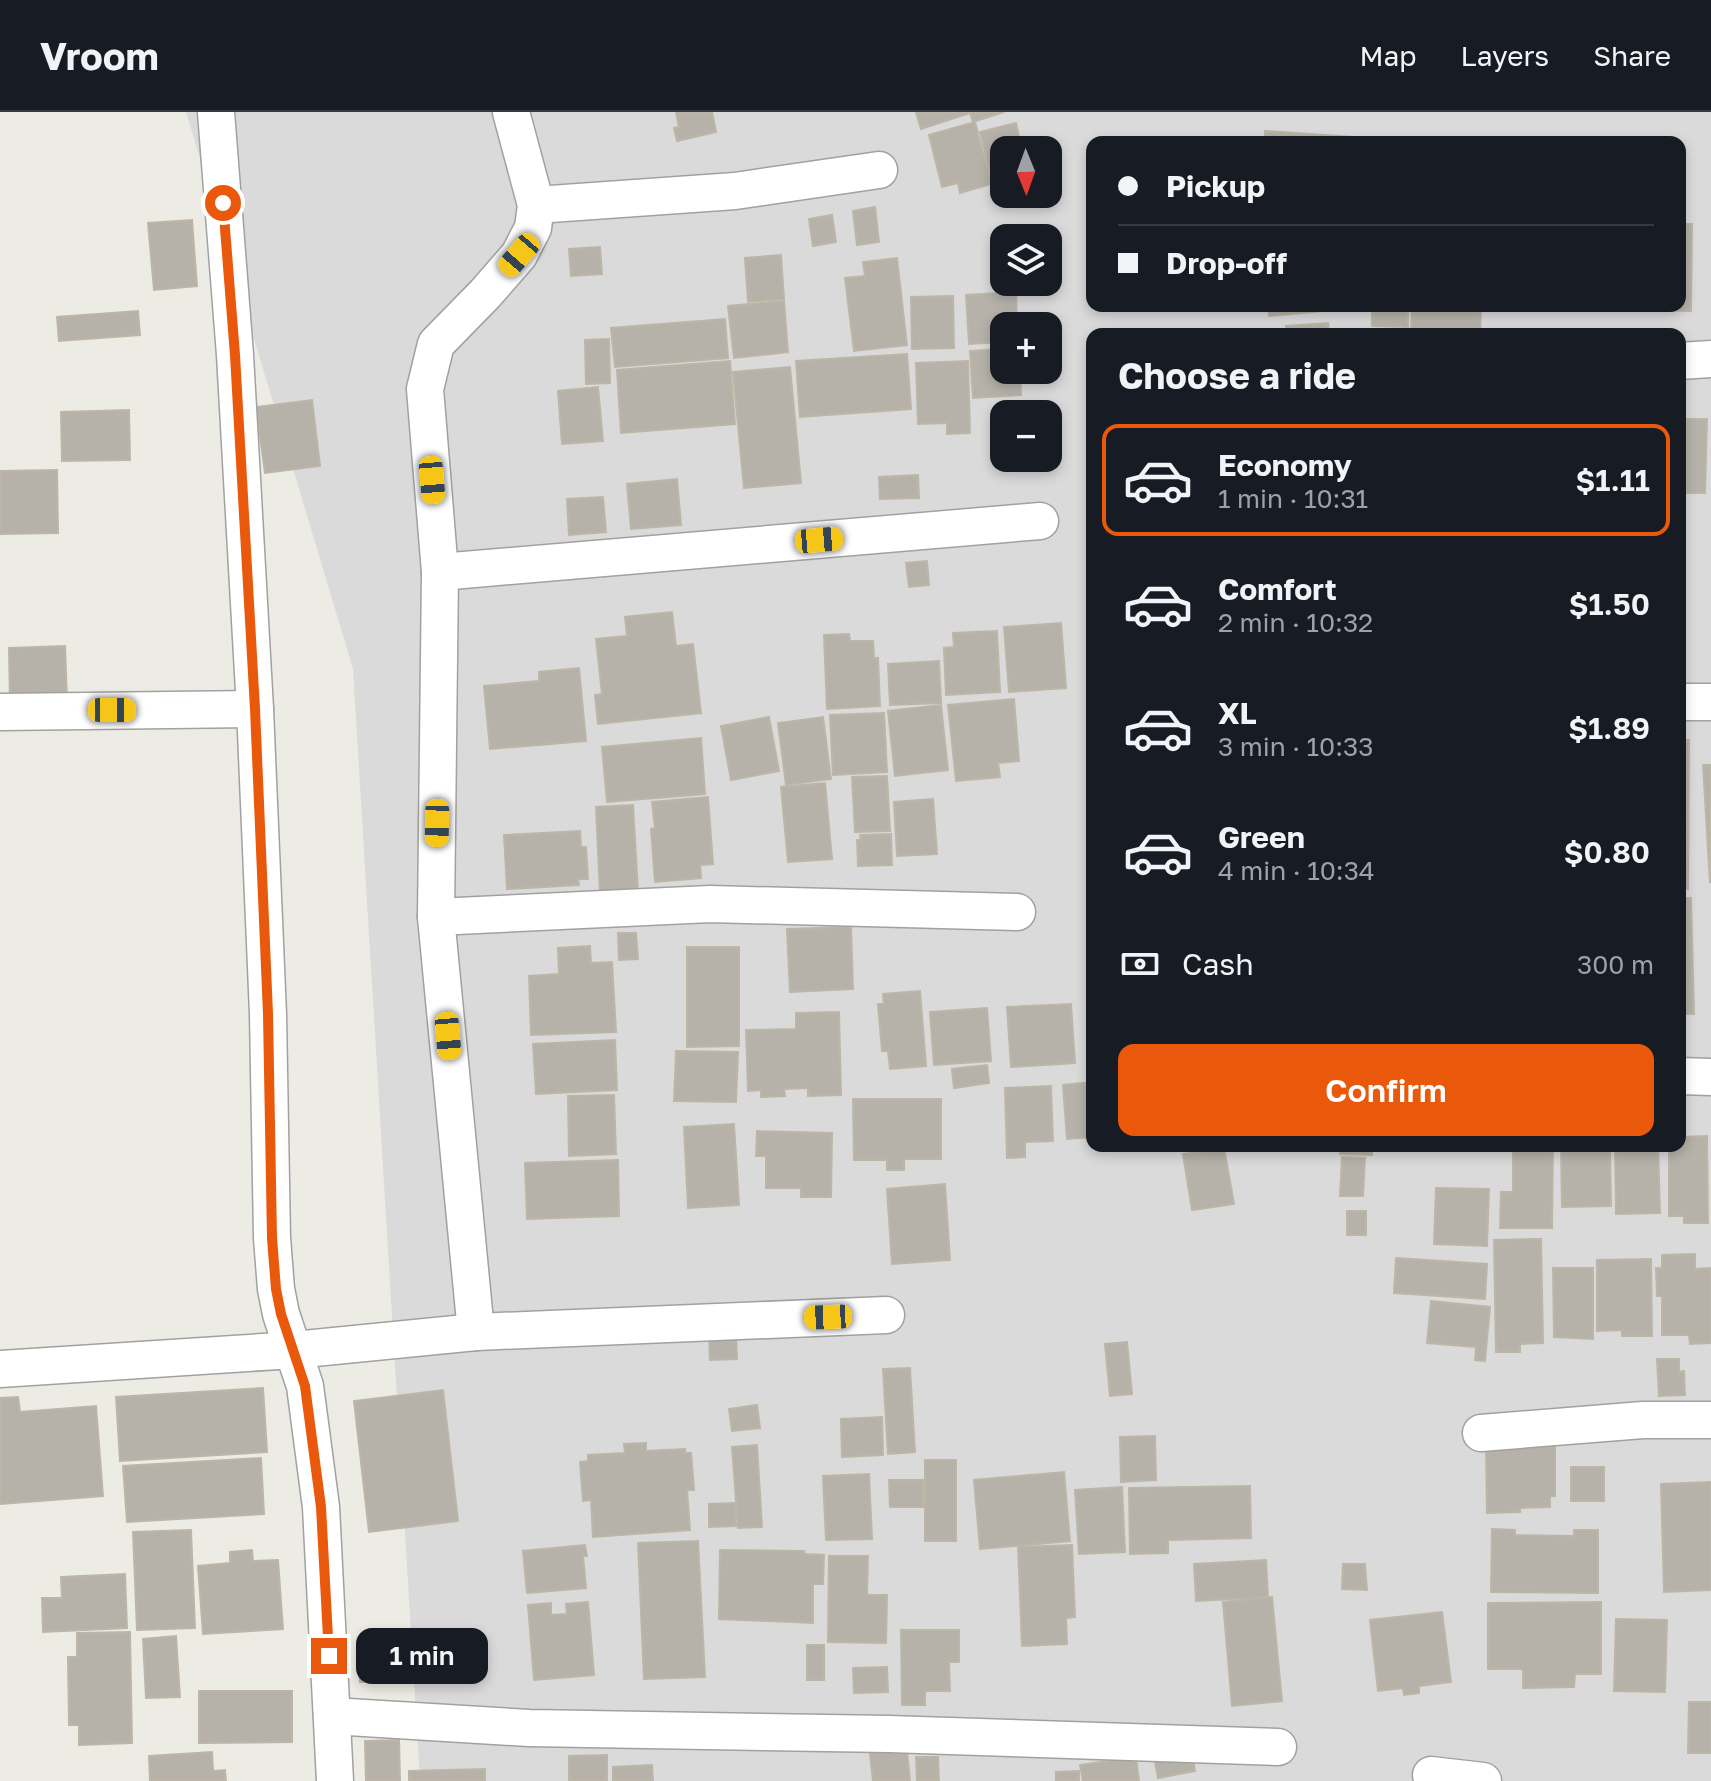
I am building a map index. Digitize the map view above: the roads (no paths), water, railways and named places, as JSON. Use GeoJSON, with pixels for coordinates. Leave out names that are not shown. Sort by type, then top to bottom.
{"type":"FeatureCollection","features":[{"type":"Feature","properties":{"kind":"street"},"geometry":{"type":"LineString","coordinates":[[216,112],[235,355],[255,709],[268,1014],[272,1238],[281,1314],[305,1386],[321,1507],[335,1781]]}},
{"type":"Feature","properties":{"kind":"street"},"geometry":{"type":"LineString","coordinates":[[476,1332],[436,917],[440,572],[425,389],[436,344],[519,255],[533,228],[536,205],[511,112]]}},
{"type":"Feature","properties":{"kind":"street"},"geometry":{"type":"LineString","coordinates":[[536,205],[735,191],[879,170]]}},
{"type":"Feature","properties":{"kind":"street"},"geometry":{"type":"LineString","coordinates":[[1686,361],[1711,359]]}},
{"type":"Feature","properties":{"kind":"street"},"geometry":{"type":"LineString","coordinates":[[440,572],[1040,521]]}},
{"type":"Feature","properties":{"kind":"street"},"geometry":{"type":"LineString","coordinates":[[1686,702],[1711,702]]}},
{"type":"Feature","properties":{"kind":"street"},"geometry":{"type":"LineString","coordinates":[[0,712],[255,709]]}},
{"type":"Feature","properties":{"kind":"street"},"geometry":{"type":"LineString","coordinates":[[436,917],[710,904],[1017,912]]}},
{"type":"Feature","properties":{"kind":"street"},"geometry":{"type":"LineString","coordinates":[[1686,1076],[1711,1077]]}},
{"type":"Feature","properties":{"kind":"street"},"geometry":{"type":"LineString","coordinates":[[0,1369],[294,1350],[476,1332],[886,1315]]}},
{"type":"Feature","properties":{"kind":"street"},"geometry":{"type":"LineString","coordinates":[[1481,1433],[1643,1420],[1711,1420]]}},
{"type":"Feature","properties":{"kind":"street"},"geometry":{"type":"LineString","coordinates":[[332,1716],[529,1728],[889,1734],[1278,1747]]}},
{"type":"Feature","properties":{"kind":"street"},"geometry":{"type":"LineString","coordinates":[[1431,1775],[1483,1781]]}}]}
